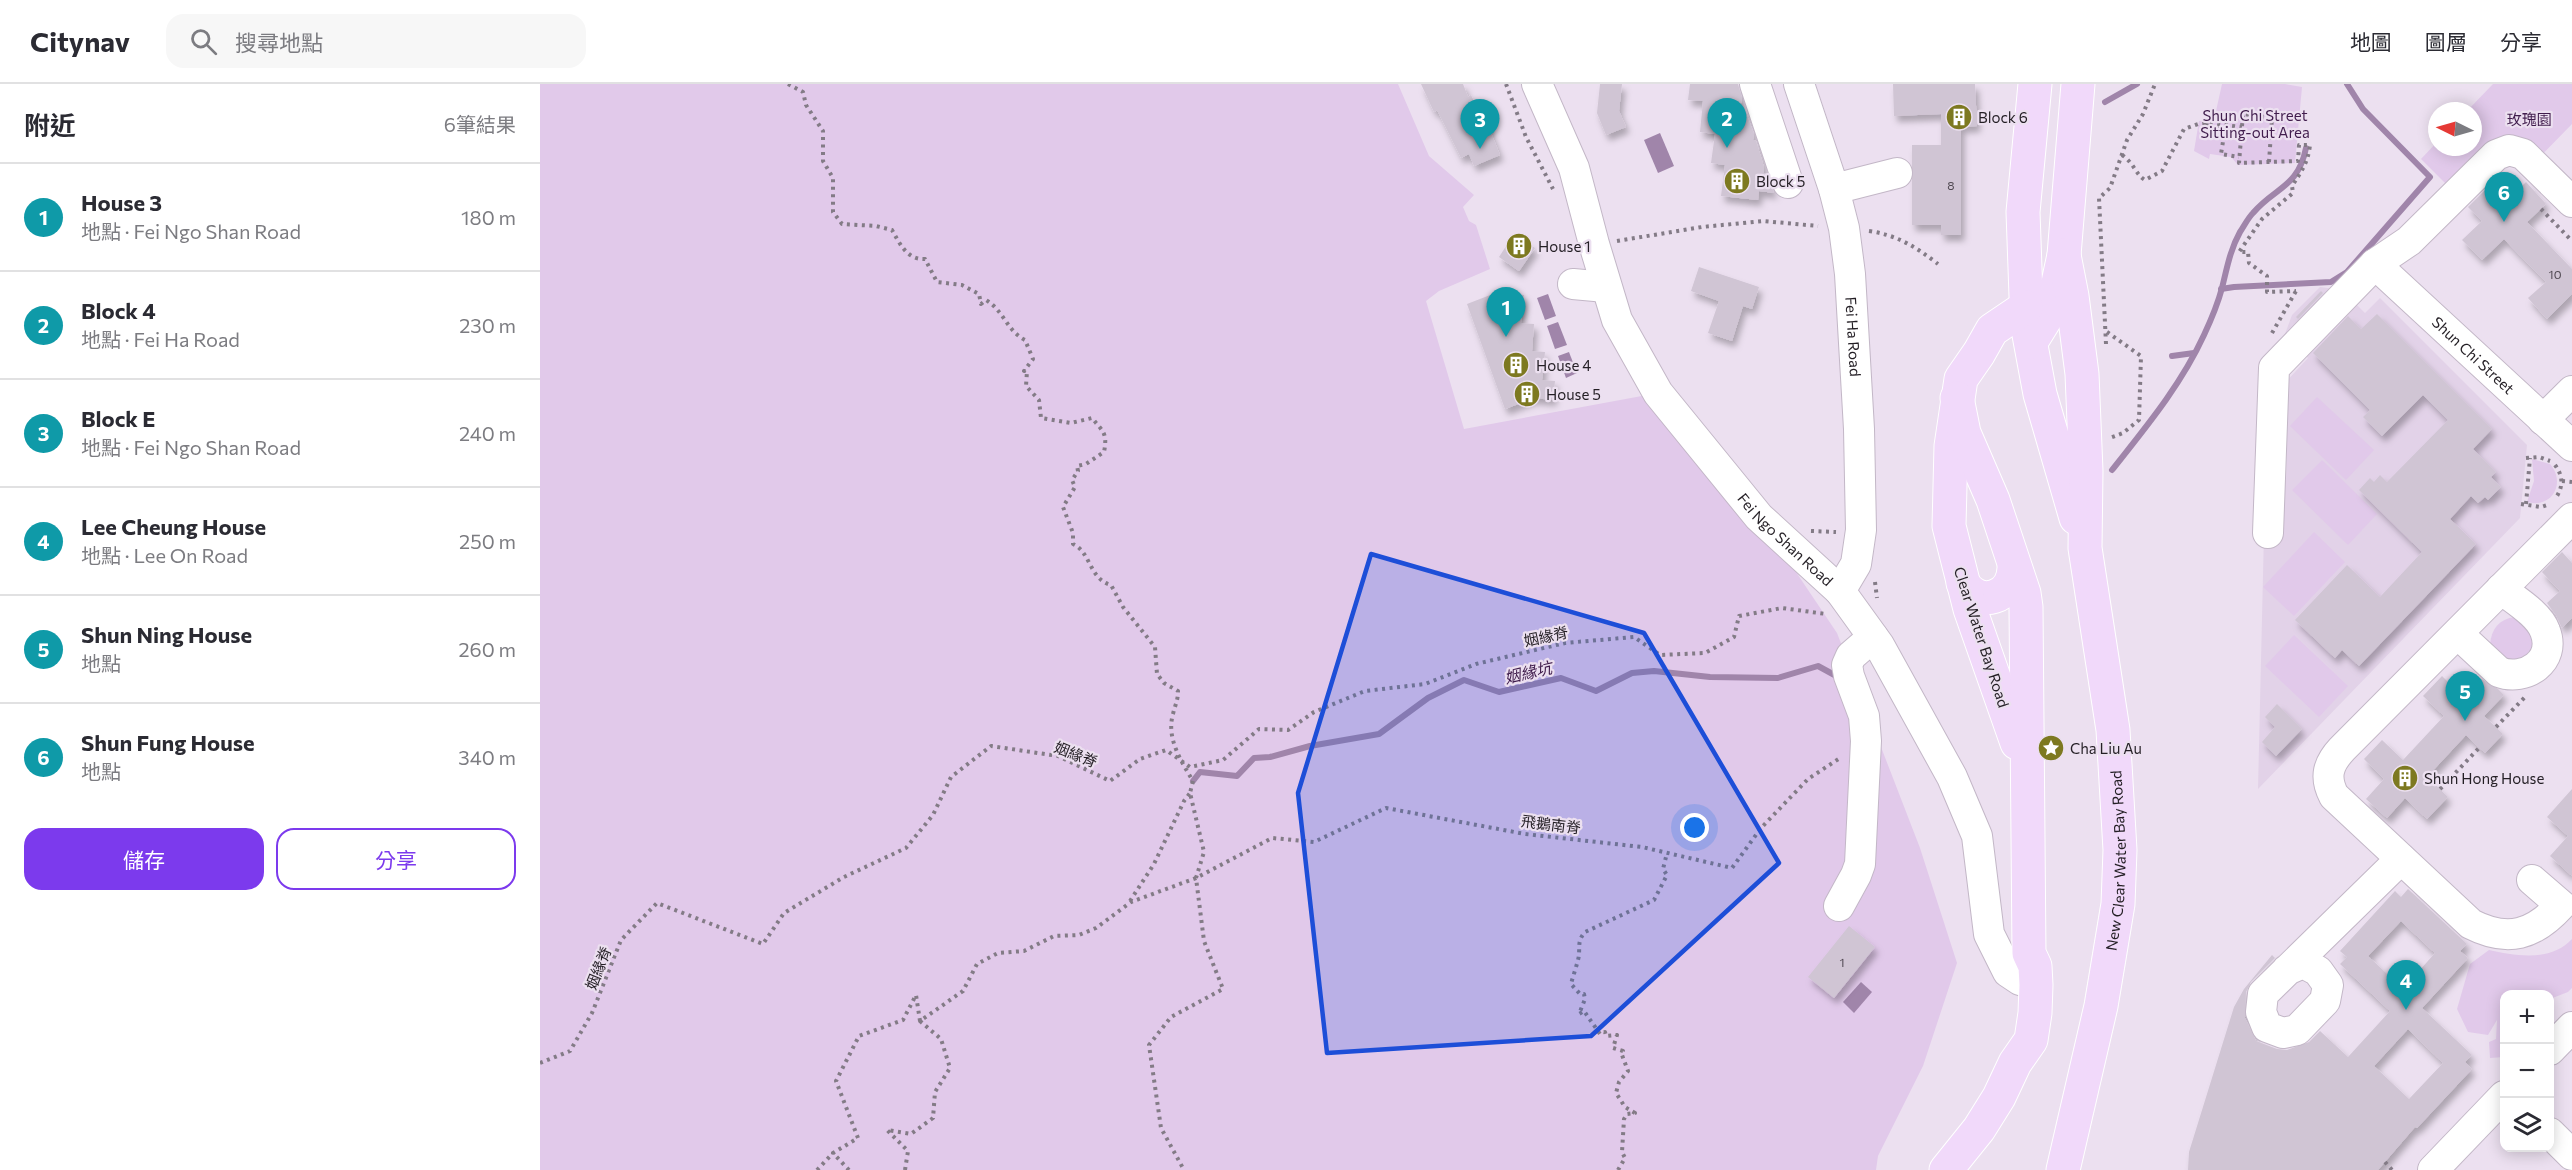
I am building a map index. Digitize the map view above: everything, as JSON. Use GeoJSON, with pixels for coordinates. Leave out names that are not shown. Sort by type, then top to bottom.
{"type":"FeatureCollection","features":[{"type":"Feature","properties":{"kind":"main road"},"geometry":{"type":"LineString","coordinates":[[2026,307],[2023,212],[2035,84]]}},
{"type":"Feature","properties":{"kind":"main road"},"geometry":{"type":"LineString","coordinates":[[1979,354],[2002,354],[2031,342],[2049,313],[2055,297],[2064,255],[2078,84]]}},
{"type":"Feature","properties":{"kind":"main road","name":"New Clear Water Bay Road"},"geometry":{"type":"LineString","coordinates":[[2064,255],[2082,374],[2086,471],[2085,548]]}},
{"type":"Feature","properties":{"kind":"main road","name":"New Clear Water Bay Road"},"geometry":{"type":"LineString","coordinates":[[2026,307],[2042,403],[2085,548],[2113,730],[2119,798],[2118,904],[2101,1006],[2063,1170]]}},
{"type":"Feature","properties":{"kind":"main road","name":"Clear Water Bay Road"},"geometry":{"type":"LineString","coordinates":[[2026,307],[1992,330],[1979,354],[1963,373],[1957,398],[1951,446],[1949,526],[1962,583],[2026,767]]}},
{"type":"Feature","properties":{"kind":"main road","name":"Clear Water Bay Road"},"geometry":{"type":"LineString","coordinates":[[1946,1170],[1979,1129],[2000,1097],[2015,1063],[2031,1040],[2036,1007],[2029,973],[2026,607],[2024,593],[1993,500],[1964,433],[1957,398]]}},
{"type":"Feature","properties":{"kind":"main road"},"geometry":{"type":"LineString","coordinates":[[1962,583],[1976,596],[1995,597],[2008,589],[2012,582],[2014,568]]}},
{"type":"Feature","properties":{"kind":"street","name":"Fei Ngo Shan Road"},"geometry":{"type":"LineString","coordinates":[[1537,84],[1574,168],[1617,320],[1658,393],[1759,517],[1869,618],[1953,777],[1980,844],[1989,934],[2008,972],[2029,973]]}},
{"type":"Feature","properties":{"kind":"street"},"geometry":{"type":"LineString","coordinates":[[1755,84],[1788,183]]}},
{"type":"Feature","properties":{"kind":"street","name":"Fei Ha Road"},"geometry":{"type":"LineString","coordinates":[[1799,84],[1834,189],[1844,228],[1850,274],[1862,530],[1856,564],[1840,591]]}},
{"type":"Feature","properties":{"kind":"street"},"geometry":{"type":"LineString","coordinates":[[2268,533],[2274,368],[2287,368],[2375,264],[2409,241],[2496,155],[2509,150],[2523,154],[2572,202]]}},
{"type":"Feature","properties":{"kind":"street"},"geometry":{"type":"LineString","coordinates":[[1834,189],[1897,173]]}},
{"type":"Feature","properties":{"kind":"street","name":"Shun Chi Street"},"geometry":{"type":"LineString","coordinates":[[2375,264],[2572,446]]}},
{"type":"Feature","properties":{"kind":"street"},"geometry":{"type":"LineString","coordinates":[[1573,284],[1606,287]]}},
{"type":"Feature","properties":{"kind":"street"},"geometry":{"type":"LineString","coordinates":[[2544,420],[2572,392]]}},
{"type":"Feature","properties":{"kind":"street"},"geometry":{"type":"LineString","coordinates":[[2532,880],[2561,904],[2548,919],[2531,930],[2500,934],[2485,931],[2471,924],[2391,868],[2334,796],[2328,779],[2328,770],[2342,748],[2572,518]]}},
{"type":"Feature","properties":{"kind":"street"},"geometry":{"type":"LineString","coordinates":[[2458,634],[2492,666],[2507,675],[2524,674],[2538,666],[2547,649],[2545,630],[2540,621],[2501,588]]}},
{"type":"Feature","properties":{"kind":"street"},"geometry":{"type":"LineString","coordinates":[[1839,906],[1860,864],[1866,741],[1864,716],[1847,665],[1869,618]]}},
{"type":"Feature","properties":{"kind":"street"},"geometry":{"type":"LineString","coordinates":[[2286,970],[2391,868]]}},
{"type":"Feature","properties":{"kind":"street"},"geometry":{"type":"LineString","coordinates":[[2554,1046],[2572,1027]]}},
{"type":"Feature","properties":{"kind":"street"},"geometry":{"type":"LineString","coordinates":[[2433,1170],[2503,1098]]}},
{"type":"Feature","properties":{"kind":"street"},"geometry":{"type":"LineString","coordinates":[[2554,1137],[2572,1155]]}},
{"type":"Feature","properties":{"kind":"path"},"geometry":{"type":"LineString","coordinates":[[788,84],[803,92],[806,105],[823,132],[823,161],[832,178],[833,212],[842,224],[876,226],[892,230],[907,254],[919,260],[925,259],[937,282],[962,285],[979,294],[981,304],[986,300],[1000,310],[1013,334],[1025,340],[1033,359],[1024,371],[1028,371],[1026,386],[1040,400],[1041,418],[1071,423],[1092,418],[1103,427],[1106,438],[1104,452],[1086,464],[1077,466],[1072,480],[1075,487],[1064,507],[1073,533],[1073,544],[1081,548],[1093,572],[1104,583],[1110,585],[1123,607],[1155,647],[1157,674],[1164,683],[1178,691],[1178,704],[1172,715],[1173,744],[1193,781],[1190,793],[1154,864],[1127,904],[1096,928],[1079,935],[1054,936],[1024,951],[998,952],[977,964],[963,991],[920,1021]]}},
{"type":"Feature","properties":{"kind":"path"},"geometry":{"type":"LineString","coordinates":[[2107,354],[2099,198],[2110,188],[2127,140],[2143,114],[2155,84]]}},
{"type":"Feature","properties":{"kind":"path"},"geometry":{"type":"LineString","coordinates":[[2269,162],[2272,118],[2243,114],[2239,163],[2269,162],[2298,161],[2299,145],[2310,145],[2309,159],[2292,186],[2293,193],[2262,219],[2239,252],[2248,252],[2249,263],[2267,276],[2267,292],[2296,291]]}},
{"type":"Feature","properties":{"kind":"path"},"geometry":{"type":"LineString","coordinates":[[2122,155],[2133,162],[2140,177],[2145,180],[2162,171],[2184,129],[2207,123],[2242,127]]}},
{"type":"Feature","properties":{"kind":"path"},"geometry":{"type":"LineString","coordinates":[[2207,123],[2206,128],[2225,129],[2221,154],[2239,157]]}},
{"type":"Feature","properties":{"kind":"path"},"geometry":{"type":"LineString","coordinates":[[2541,209],[2572,241]]}},
{"type":"Feature","properties":{"kind":"path"},"geometry":{"type":"LineString","coordinates":[[1594,244],[1702,227],[1762,221],[1825,227]]}},
{"type":"Feature","properties":{"kind":"path"},"geometry":{"type":"LineString","coordinates":[[1863,231],[1884,234],[1913,245],[1938,264]]}},
{"type":"Feature","properties":{"kind":"path"},"geometry":{"type":"LineString","coordinates":[[2106,332],[2141,356],[2139,420],[2123,433],[2110,438],[2110,428]]}},
{"type":"Feature","properties":{"kind":"path"},"geometry":{"type":"LineString","coordinates":[[2528,458],[2547,459],[2554,463],[2562,481],[2560,493],[2549,504],[2541,507],[2523,504],[2528,458]]}},
{"type":"Feature","properties":{"kind":"path"},"geometry":{"type":"LineString","coordinates":[[2562,481],[2572,482]]}},
{"type":"Feature","properties":{"kind":"path"},"geometry":{"type":"LineString","coordinates":[[1802,530],[1835,533],[1844,526]]}},
{"type":"Feature","properties":{"kind":"path"},"geometry":{"type":"LineString","coordinates":[[1869,618],[1875,592],[1875,571]]}},
{"type":"Feature","properties":{"kind":"path","name":"姻緣脊"},"geometry":{"type":"LineString","coordinates":[[540,1063],[570,1051],[592,1013],[621,940],[657,903],[763,944],[784,913],[844,877],[906,848],[933,815],[951,777],[991,746],[1058,756],[1110,781],[1140,759],[1166,750],[1190,767],[1223,760],[1259,729],[1288,730],[1314,712],[1365,691],[1425,684],[1476,664],[1565,643],[1634,637],[1660,655],[1705,653],[1734,637],[1739,616],[1782,608],[1869,618]]}},
{"type":"Feature","properties":{"kind":"path","name":"飛鵝南脊"},"geometry":{"type":"LineString","coordinates":[[1127,904],[1196,878],[1272,838],[1314,842],[1386,808],[1525,834],[1642,847],[1732,868],[1761,828],[1808,779],[1866,741]]}},
{"type":"Feature","properties":{"kind":"path"},"geometry":{"type":"LineString","coordinates":[[2440,789],[2479,748]]}},
{"type":"Feature","properties":{"kind":"path"},"geometry":{"type":"LineString","coordinates":[[1184,1170],[1161,1128],[1149,1045],[1171,1017],[1222,989],[1204,941],[1196,878],[1204,852],[1190,793]]}},
{"type":"Feature","properties":{"kind":"path"},"geometry":{"type":"LineString","coordinates":[[1618,1170],[1625,1158],[1622,1152],[1624,1119],[1627,1114],[1635,1113],[1624,1107],[1616,1093],[1619,1082],[1628,1071],[1623,1052],[1613,1048],[1617,1035],[1606,1036],[1605,1032],[1600,1034],[1584,1011],[1579,1014],[1585,999],[1584,994],[1580,994],[1571,984],[1579,956],[1577,950],[1580,937],[1585,932],[1654,900],[1667,875],[1663,869],[1667,853]]}},
{"type":"Feature","properties":{"kind":"path"},"geometry":{"type":"LineString","coordinates":[[817,1170],[833,1153],[858,1138],[836,1081],[859,1036],[903,1020],[916,995],[920,1021],[941,1039],[950,1068],[935,1092],[933,1118],[911,1134],[887,1130],[908,1152],[905,1170]]}},
{"type":"Feature","properties":{"kind":"path"},"geometry":{"type":"LineString","coordinates":[[833,1153],[849,1170]]}},
{"type":"Feature","properties":{"kind":"path"},"geometry":{"type":"LineString","coordinates":[[2385,1162],[2392,1170]]}},
{"type":"Feature","properties":{"kind":"highlighted area"},"geometry":{"type":"Polygon","coordinates":[[[1371,554],[1644,633],[1779,863],[1591,1036],[1327,1053],[1298,793],[1371,554]]]}},
{"type":"Feature","properties":{"kind":"shaded area"},"geometry":{"type":"Polygon","coordinates":[[[1660,133],[1674,166],[1658,173],[1644,140],[1660,133]]]}},
{"type":"Feature","properties":{"kind":"shaded area"},"geometry":{"type":"Polygon","coordinates":[[[2320,287],[2335,289],[2278,353],[2292,315],[2320,287]]]}},
{"type":"Feature","properties":{"kind":"shaded area"},"geometry":{"type":"Polygon","coordinates":[[[1548,294],[1556,316],[1545,320],[1537,298],[1548,294]]]}},
{"type":"Feature","properties":{"kind":"shaded area"},"geometry":{"type":"Polygon","coordinates":[[[2380,298],[2527,445],[2520,518],[2258,789],[2264,533],[2277,481],[2286,481],[2287,450],[2279,449],[2282,386],[2308,358],[2300,350],[2351,299],[2365,313],[2380,298]]]}},
{"type":"Feature","properties":{"kind":"shaded area"},"geometry":{"type":"Polygon","coordinates":[[[1558,322],[1567,345],[1555,349],[1547,326],[1558,322]]]}},
{"type":"Feature","properties":{"kind":"shaded area"},"geometry":{"type":"Polygon","coordinates":[[[1569,352],[1577,373],[1566,378],[1558,356],[1569,352]]]}},
{"type":"Feature","properties":{"kind":"shaded area"},"geometry":{"type":"Polygon","coordinates":[[[1861,982],[1872,992],[1854,1013],[1843,1002],[1861,982]]]}},
{"type":"Feature","properties":{"kind":"green space"},"geometry":{"type":"Polygon","coordinates":[[[540,84],[1398,84],[1429,156],[1474,195],[1463,207],[1469,221],[1476,225],[1490,269],[1439,291],[1426,301],[1464,429],[1658,393],[1759,517],[1837,633],[1920,848],[1957,963],[1923,1066],[1878,1156],[1876,1170],[540,1170],[540,84]]]}},
{"type":"Feature","properties":{"kind":"green space","name":"Shun Chi Street Sitting-out Area"},"geometry":{"type":"Polygon","coordinates":[[[2222,84],[2285,84],[2302,87],[2295,163],[2238,165],[2231,157],[2210,154],[2209,159],[2194,151],[2199,121],[2214,120],[2222,84]]]}},
{"type":"Feature","properties":{"kind":"green space","name":"玫瑰園"},"geometry":{"type":"Polygon","coordinates":[[[2493,84],[2572,84],[2572,124],[2535,162],[2525,153],[2452,190],[2421,159],[2428,152],[2428,156],[2482,156],[2482,102],[2476,102],[2493,84]]]}},
{"type":"Feature","properties":{"kind":"green space"},"geometry":{"type":"Polygon","coordinates":[[[2317,397],[2374,450],[2346,480],[2290,426],[2317,397]]]}},
{"type":"Feature","properties":{"kind":"green space"},"geometry":{"type":"Polygon","coordinates":[[[2532,459],[2550,464],[2555,471],[2557,486],[2550,498],[2544,502],[2527,502],[2534,481],[2532,459]]]}},
{"type":"Feature","properties":{"kind":"green space"},"geometry":{"type":"Polygon","coordinates":[[[2322,460],[2377,514],[2348,545],[2292,490],[2322,460]]]}},
{"type":"Feature","properties":{"kind":"green space"},"geometry":{"type":"Polygon","coordinates":[[[2314,532],[2345,562],[2294,616],[2263,587],[2314,532]]]}},
{"type":"Feature","properties":{"kind":"green space"},"geometry":{"type":"Polygon","coordinates":[[[2515,617],[2523,619],[2540,644],[2511,667],[2490,645],[2492,634],[2497,626],[2504,620],[2515,617]]]}},
{"type":"Feature","properties":{"kind":"green space"},"geometry":{"type":"Polygon","coordinates":[[[2294,635],[2348,686],[2319,717],[2265,666],[2294,635]]]}},
{"type":"Feature","properties":{"kind":"green space"},"geometry":{"type":"Polygon","coordinates":[[[2572,939],[2572,988],[2554,997],[2554,990],[2500,990],[2500,1057],[2490,1058],[2489,1042],[2496,1039],[2497,1020],[2488,1035],[2468,1032],[2457,1009],[2470,964],[2489,950],[2533,955],[2544,954],[2564,946],[2572,939]]]}},
{"type":"Feature","properties":{"kind":"building"},"geometry":{"type":"Polygon","coordinates":[[[1421,84],[1463,84],[1468,97],[1471,95],[1482,119],[1485,118],[1500,155],[1474,166],[1469,154],[1461,158],[1437,110],[1434,112],[1421,84]]]}},
{"type":"Feature","properties":{"kind":"building"},"geometry":{"type":"Polygon","coordinates":[[[1600,84],[1622,84],[1619,111],[1626,127],[1606,135],[1597,113],[1600,84]]]}},
{"type":"Feature","properties":{"kind":"building"},"geometry":{"type":"Polygon","coordinates":[[[1690,84],[1738,84],[1742,98],[1740,109],[1745,110],[1764,173],[1767,173],[1774,193],[1759,191],[1758,200],[1721,196],[1725,165],[1711,163],[1715,134],[1700,132],[1703,101],[1688,100],[1690,84]]]}},
{"type":"Feature","properties":{"kind":"building"},"geometry":{"type":"Polygon","coordinates":[[[1893,84],[1975,84],[1977,126],[1961,127],[1961,235],[1941,235],[1941,225],[1912,225],[1912,145],[1941,145],[1941,114],[1894,116],[1893,84]]]}},
{"type":"Feature","properties":{"kind":"building"},"geometry":{"type":"Polygon","coordinates":[[[2526,182],[2546,204],[2527,222],[2572,269],[2572,294],[2547,319],[2528,298],[2546,282],[2504,239],[2482,260],[2462,240],[2482,221],[2468,207],[2488,187],[2504,204],[2526,182]]]}},
{"type":"Feature","properties":{"kind":"building","name":"House 1"},"geometry":{"type":"Polygon","coordinates":[[[1514,234],[1535,248],[1519,271],[1499,257],[1514,234]]]}},
{"type":"Feature","properties":{"kind":"building"},"geometry":{"type":"Polygon","coordinates":[[[1699,267],[1759,287],[1752,309],[1743,306],[1732,341],[1708,333],[1719,301],[1691,291],[1699,267]]]}},
{"type":"Feature","properties":{"kind":"building"},"geometry":{"type":"Polygon","coordinates":[[[2321,291],[2323,293],[2298,319],[2296,317],[2321,291]]]}},
{"type":"Feature","properties":{"kind":"building"},"geometry":{"type":"Polygon","coordinates":[[[1498,292],[1524,295],[1521,323],[1534,324],[1532,351],[1545,352],[1542,380],[1555,381],[1553,400],[1534,398],[1505,409],[1467,304],[1498,292]]]}},
{"type":"Feature","properties":{"kind":"building"},"geometry":{"type":"Polygon","coordinates":[[[2377,314],[2492,429],[2473,449],[2496,472],[2491,477],[2501,487],[2488,500],[2485,497],[2478,503],[2471,496],[2450,519],[2476,544],[2359,666],[2342,650],[2335,658],[2295,620],[2347,565],[2380,597],[2422,552],[2359,490],[2370,478],[2374,482],[2380,475],[2387,482],[2448,420],[2423,395],[2382,436],[2363,417],[2370,410],[2313,353],[2348,316],[2361,329],[2377,314]]]}},
{"type":"Feature","properties":{"kind":"building"},"geometry":{"type":"Polygon","coordinates":[[[2562,552],[2572,563],[2572,618],[2562,628],[2547,603],[2560,591],[2542,572],[2562,552]]]}},
{"type":"Feature","properties":{"kind":"building"},"geometry":{"type":"Polygon","coordinates":[[[2442,676],[2463,697],[2480,678],[2498,689],[2504,695],[2484,716],[2503,734],[2485,753],[2466,735],[2427,777],[2448,797],[2427,819],[2405,798],[2387,818],[2366,799],[2384,779],[2364,759],[2382,740],[2403,760],[2444,716],[2423,696],[2442,676]]]}},
{"type":"Feature","properties":{"kind":"building"},"geometry":{"type":"Polygon","coordinates":[[[2277,704],[2302,729],[2276,756],[2262,742],[2275,727],[2265,717],[2277,704]]]}},
{"type":"Feature","properties":{"kind":"building"},"geometry":{"type":"Polygon","coordinates":[[[2572,789],[2572,876],[2550,856],[2568,836],[2547,817],[2572,789]]]}},
{"type":"Feature","properties":{"kind":"building"},"geometry":{"type":"Polygon","coordinates":[[[2408,889],[2467,944],[2460,951],[2468,958],[2422,1008],[2472,1055],[2465,1062],[2472,1069],[2417,1128],[2415,1127],[2378,1170],[2188,1170],[2189,1152],[2234,1007],[2244,989],[2272,955],[2275,958],[2251,982],[2246,992],[2245,1018],[2256,1041],[2277,1049],[2287,1050],[2309,1042],[2320,1031],[2348,1057],[2390,1011],[2340,964],[2347,957],[2340,951],[2395,891],[2401,897],[2408,889]],[[2401,921],[2368,956],[2403,989],[2435,953],[2401,921]],[[2408,1029],[2374,1066],[2409,1099],[2443,1063],[2408,1029]]]}},
{"type":"Feature","properties":{"kind":"building"},"geometry":{"type":"Polygon","coordinates":[[[1849,926],[1875,947],[1834,998],[1808,977],[1849,926]]]}},
{"type":"Feature","properties":{"kind":"waterway"},"geometry":{"type":"LineString","coordinates":[[2105,102],[2137,84]]}},
{"type":"Feature","properties":{"kind":"waterway"},"geometry":{"type":"LineString","coordinates":[[2221,289],[2331,282],[2347,272],[2430,177],[2363,109],[2347,84]]}},
{"type":"Feature","properties":{"kind":"waterway"},"geometry":{"type":"LineString","coordinates":[[2112,470],[2162,405],[2195,353],[2216,306],[2231,252],[2249,217],[2292,179],[2306,148]]}},
{"type":"Feature","properties":{"kind":"waterway"},"geometry":{"type":"LineString","coordinates":[[2172,356],[2194,353]]}},
{"type":"Feature","properties":{"kind":"waterway","name":"姻緣坑"},"geometry":{"type":"LineString","coordinates":[[1193,781],[1200,772],[1237,776],[1254,758],[1270,757],[1310,746],[1379,734],[1428,698],[1464,680],[1499,692],[1561,678],[1596,691],[1632,673],[1654,671],[1710,677],[1778,678],[1818,666],[1840,678]]}},
{"type":"Feature","properties":{"kind":"place","name":"Block 6"},"geometry":{"type":"Point","coordinates":[1959,117]}},
{"type":"Feature","properties":{"kind":"place","name":"Block 4"},"geometry":{"type":"Point","coordinates":[1727,148]}},
{"type":"Feature","properties":{"kind":"place","name":"Block E"},"geometry":{"type":"Point","coordinates":[1480,149]}},
{"type":"Feature","properties":{"kind":"place","name":"Block 5"},"geometry":{"type":"Point","coordinates":[1737,181]}},
{"type":"Feature","properties":{"kind":"place","name":"Shun Fung House"},"geometry":{"type":"Point","coordinates":[2504,222]}},
{"type":"Feature","properties":{"kind":"place","name":"House 1"},"geometry":{"type":"Point","coordinates":[1519,246]}},
{"type":"Feature","properties":{"kind":"place","name":"House 3"},"geometry":{"type":"Point","coordinates":[1506,337]}},
{"type":"Feature","properties":{"kind":"place","name":"House 4"},"geometry":{"type":"Point","coordinates":[1516,365]}},
{"type":"Feature","properties":{"kind":"place","name":"House 5"},"geometry":{"type":"Point","coordinates":[1527,394]}},
{"type":"Feature","properties":{"kind":"place","name":"Shun Ning House"},"geometry":{"type":"Point","coordinates":[2465,721]}},
{"type":"Feature","properties":{"kind":"place","name":"Cha Liu Au"},"geometry":{"type":"Point","coordinates":[2051,748]}},
{"type":"Feature","properties":{"kind":"place","name":"Shun Hong House"},"geometry":{"type":"Point","coordinates":[2405,778]}},
{"type":"Feature","properties":{"kind":"place","name":"Lee Cheung House"},"geometry":{"type":"Point","coordinates":[2406,1010]}}]}
